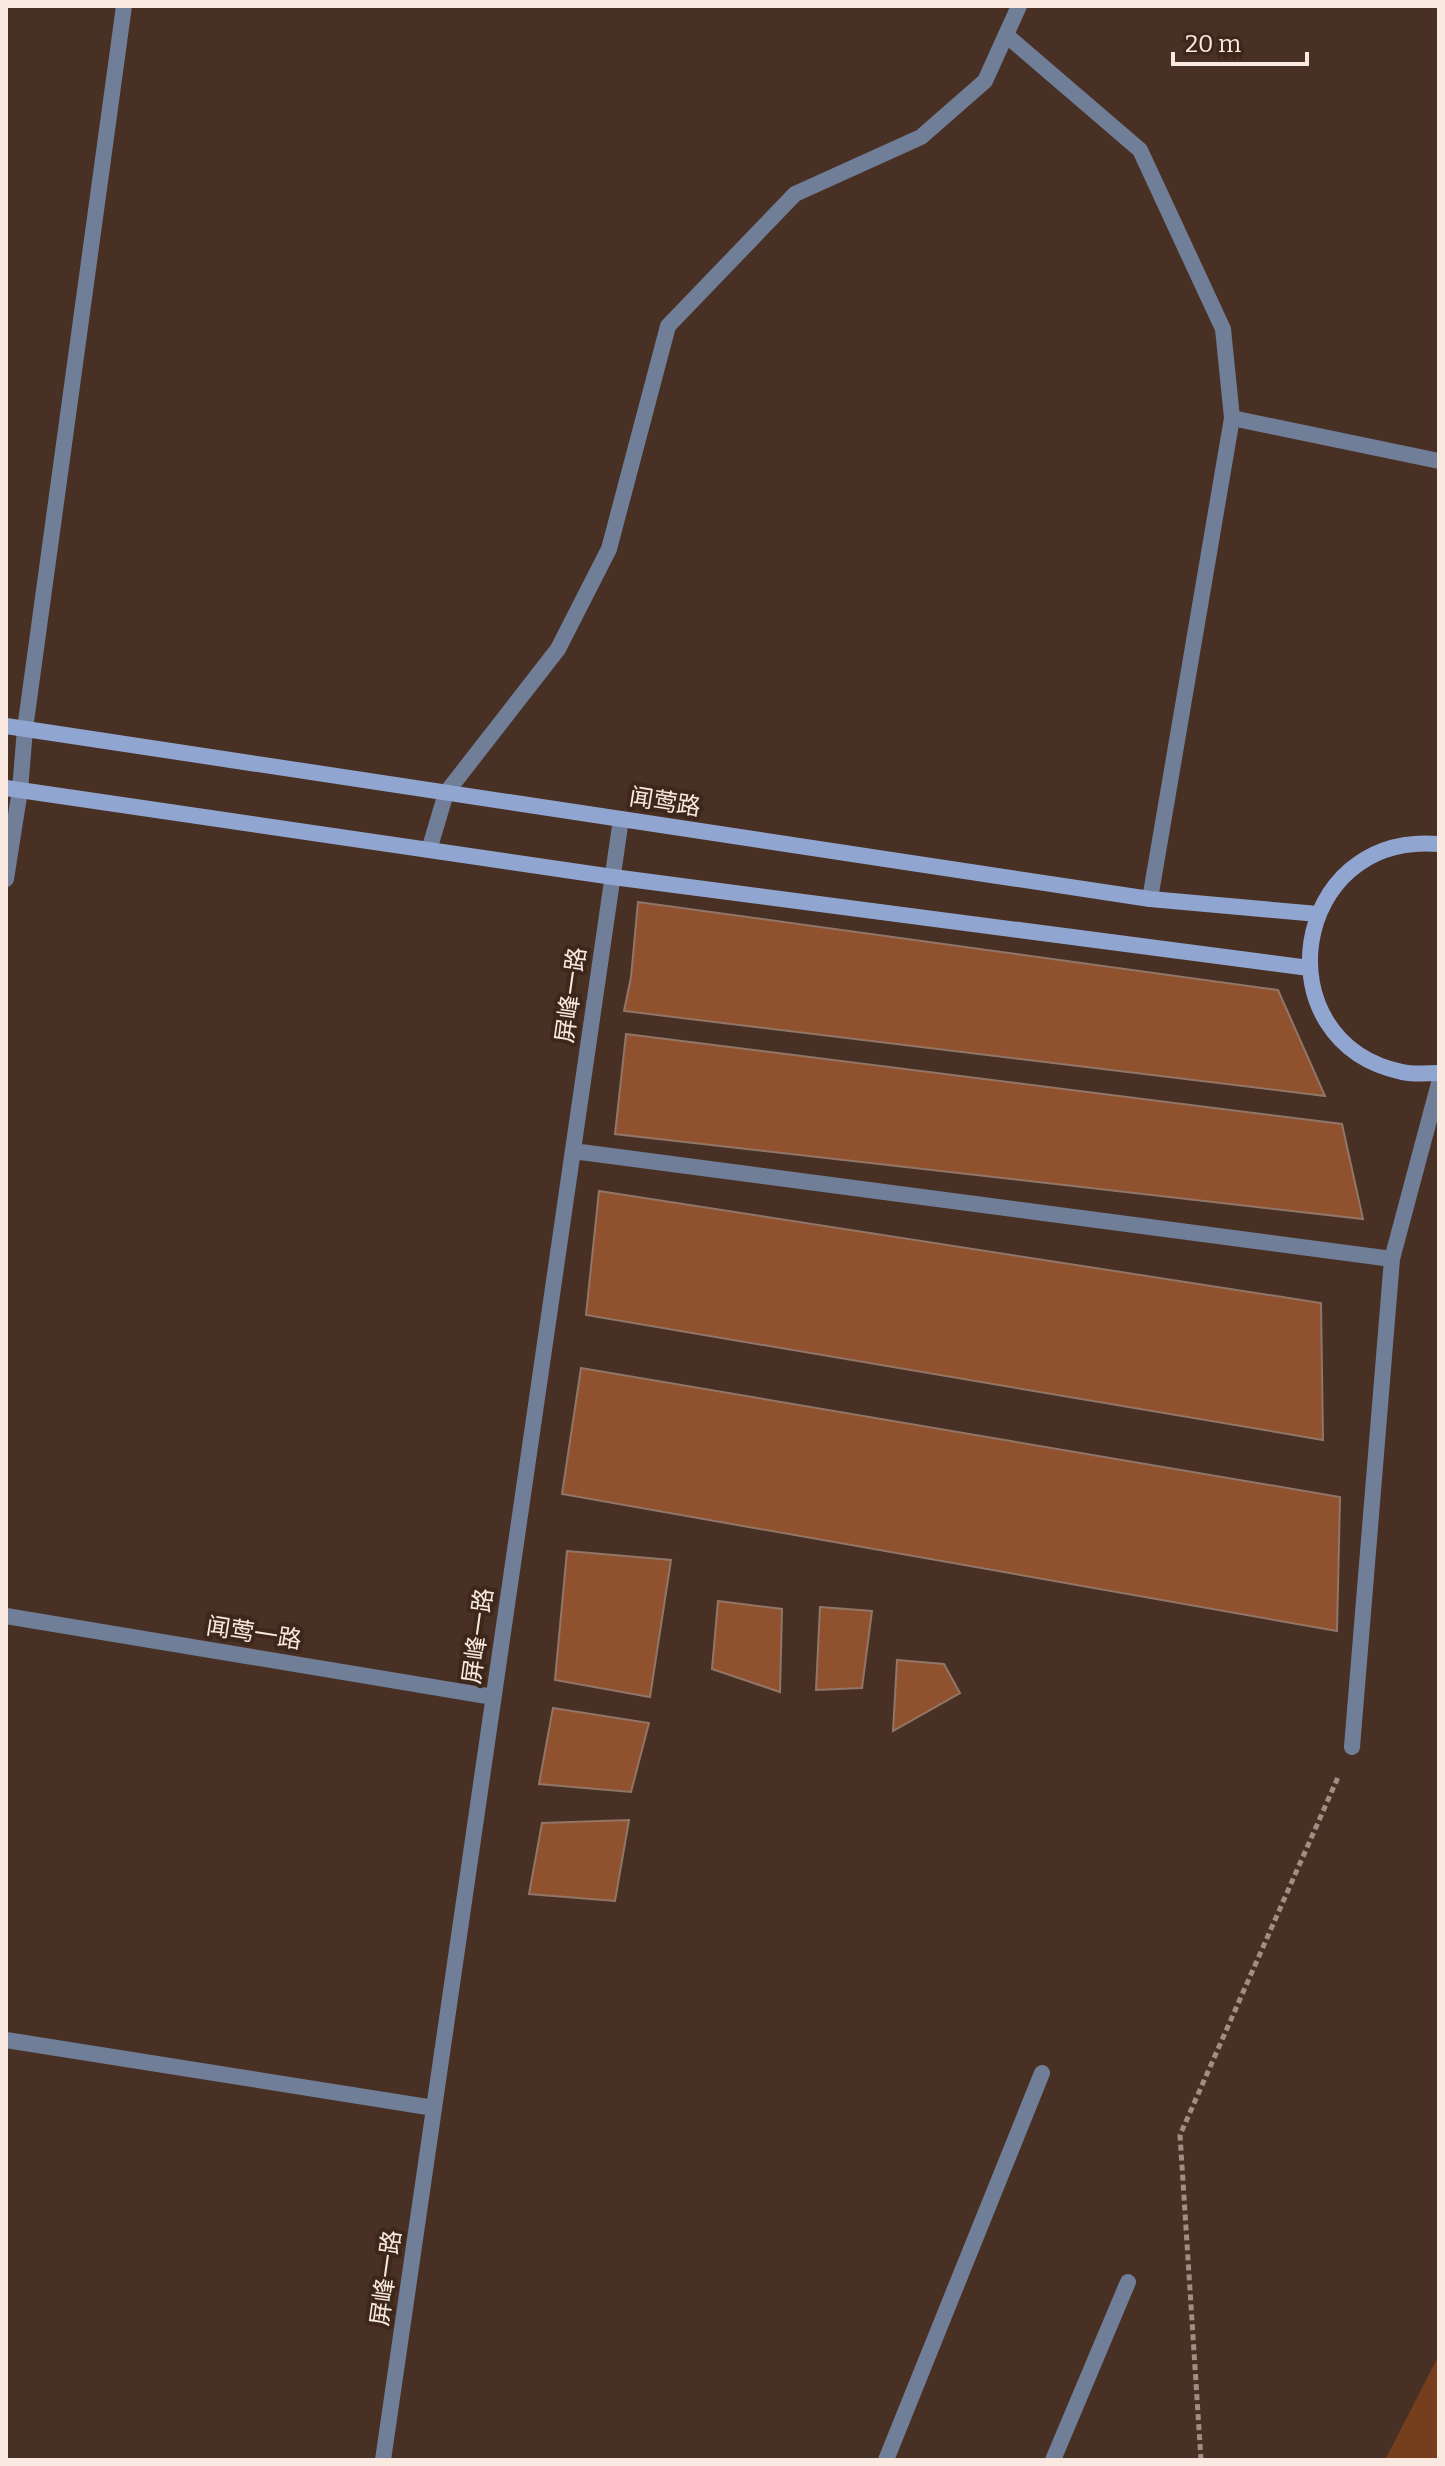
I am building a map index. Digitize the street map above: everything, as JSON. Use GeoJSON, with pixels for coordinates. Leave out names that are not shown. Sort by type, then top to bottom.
{"type":"FeatureCollection","features":[{"type":"Feature","properties":{"kind":"main road","name":"闻莺路"},"geometry":{"type":"LineString","coordinates":[[6,726],[1150,899],[1318,914]]}},
{"type":"Feature","properties":{"kind":"main road"},"geometry":{"type":"LineString","coordinates":[[13,789],[613,877],[1309,968]]}},
{"type":"Feature","properties":{"kind":"main road"},"geometry":{"type":"LineString","coordinates":[[1438,840],[1399,845],[1365,859],[1337,882],[1318,914],[1310,940],[1309,968],[1318,1005],[1339,1037],[1368,1060],[1404,1073],[1439,1073]]}},
{"type":"Feature","properties":{"kind":"street"},"geometry":{"type":"LineString","coordinates":[[6,879],[13,789],[25,729],[124,6]]}},
{"type":"Feature","properties":{"kind":"street"},"geometry":{"type":"LineString","coordinates":[[429,850],[446,793],[558,649],[609,549],[668,326],[795,194],[921,137],[985,81],[1019,6]]}},
{"type":"Feature","properties":{"kind":"street"},"geometry":{"type":"LineString","coordinates":[[1006,35],[1140,150],[1223,329],[1232,418],[1150,899]]}},
{"type":"Feature","properties":{"kind":"street"},"geometry":{"type":"LineString","coordinates":[[1232,418],[1439,461]]}},
{"type":"Feature","properties":{"kind":"street","name":"屏峰一路"},"geometry":{"type":"LineString","coordinates":[[383,2460],[621,819]]}},
{"type":"Feature","properties":{"kind":"street"},"geometry":{"type":"LineString","coordinates":[[1352,1747],[1392,1259],[1439,1083]]}},
{"type":"Feature","properties":{"kind":"street"},"geometry":{"type":"LineString","coordinates":[[573,1151],[1392,1259]]}},
{"type":"Feature","properties":{"kind":"street","name":"闻莺一路"},"geometry":{"type":"LineString","coordinates":[[6,1616],[493,1697]]}},
{"type":"Feature","properties":{"kind":"street"},"geometry":{"type":"LineString","coordinates":[[6,2040],[434,2108]]}},
{"type":"Feature","properties":{"kind":"street"},"geometry":{"type":"LineString","coordinates":[[886,2460],[1042,2073]]}},
{"type":"Feature","properties":{"kind":"street"},"geometry":{"type":"LineString","coordinates":[[1053,2460],[1128,2282]]}},
{"type":"Feature","properties":{"kind":"path"},"geometry":{"type":"LineString","coordinates":[[1201,2460],[1180,2135],[1352,1747]]}},
{"type":"Feature","properties":{"kind":"shaded area"},"geometry":{"type":"Polygon","coordinates":[[[1439,2355],[1439,2460],[1385,2460],[1439,2355]]]}},
{"type":"Feature","properties":{"kind":"building"},"geometry":{"type":"Polygon","coordinates":[[[638,902],[1278,990],[1325,1096],[624,1011],[631,977],[638,902]]]}},
{"type":"Feature","properties":{"kind":"building"},"geometry":{"type":"Polygon","coordinates":[[[626,1034],[1342,1124],[1363,1219],[615,1134],[626,1034]]]}},
{"type":"Feature","properties":{"kind":"building"},"geometry":{"type":"Polygon","coordinates":[[[599,1191],[1321,1303],[1323,1440],[586,1315],[599,1191]]]}},
{"type":"Feature","properties":{"kind":"building"},"geometry":{"type":"Polygon","coordinates":[[[581,1368],[1340,1497],[1337,1631],[562,1494],[581,1368]]]}},
{"type":"Feature","properties":{"kind":"building"},"geometry":{"type":"Polygon","coordinates":[[[567,1551],[671,1560],[650,1697],[555,1680],[567,1551]]]}},
{"type":"Feature","properties":{"kind":"building"},"geometry":{"type":"Polygon","coordinates":[[[718,1601],[782,1609],[780,1692],[712,1669],[718,1601]]]}},
{"type":"Feature","properties":{"kind":"building"},"geometry":{"type":"Polygon","coordinates":[[[820,1607],[872,1611],[862,1688],[816,1690],[820,1607]]]}},
{"type":"Feature","properties":{"kind":"building"},"geometry":{"type":"Polygon","coordinates":[[[897,1660],[944,1664],[960,1693],[893,1731],[897,1660]]]}},
{"type":"Feature","properties":{"kind":"building"},"geometry":{"type":"Polygon","coordinates":[[[553,1708],[649,1723],[631,1792],[539,1784],[553,1708]]]}},
{"type":"Feature","properties":{"kind":"building"},"geometry":{"type":"Polygon","coordinates":[[[629,1820],[615,1901],[529,1894],[542,1823],[629,1820]]]}}]}
